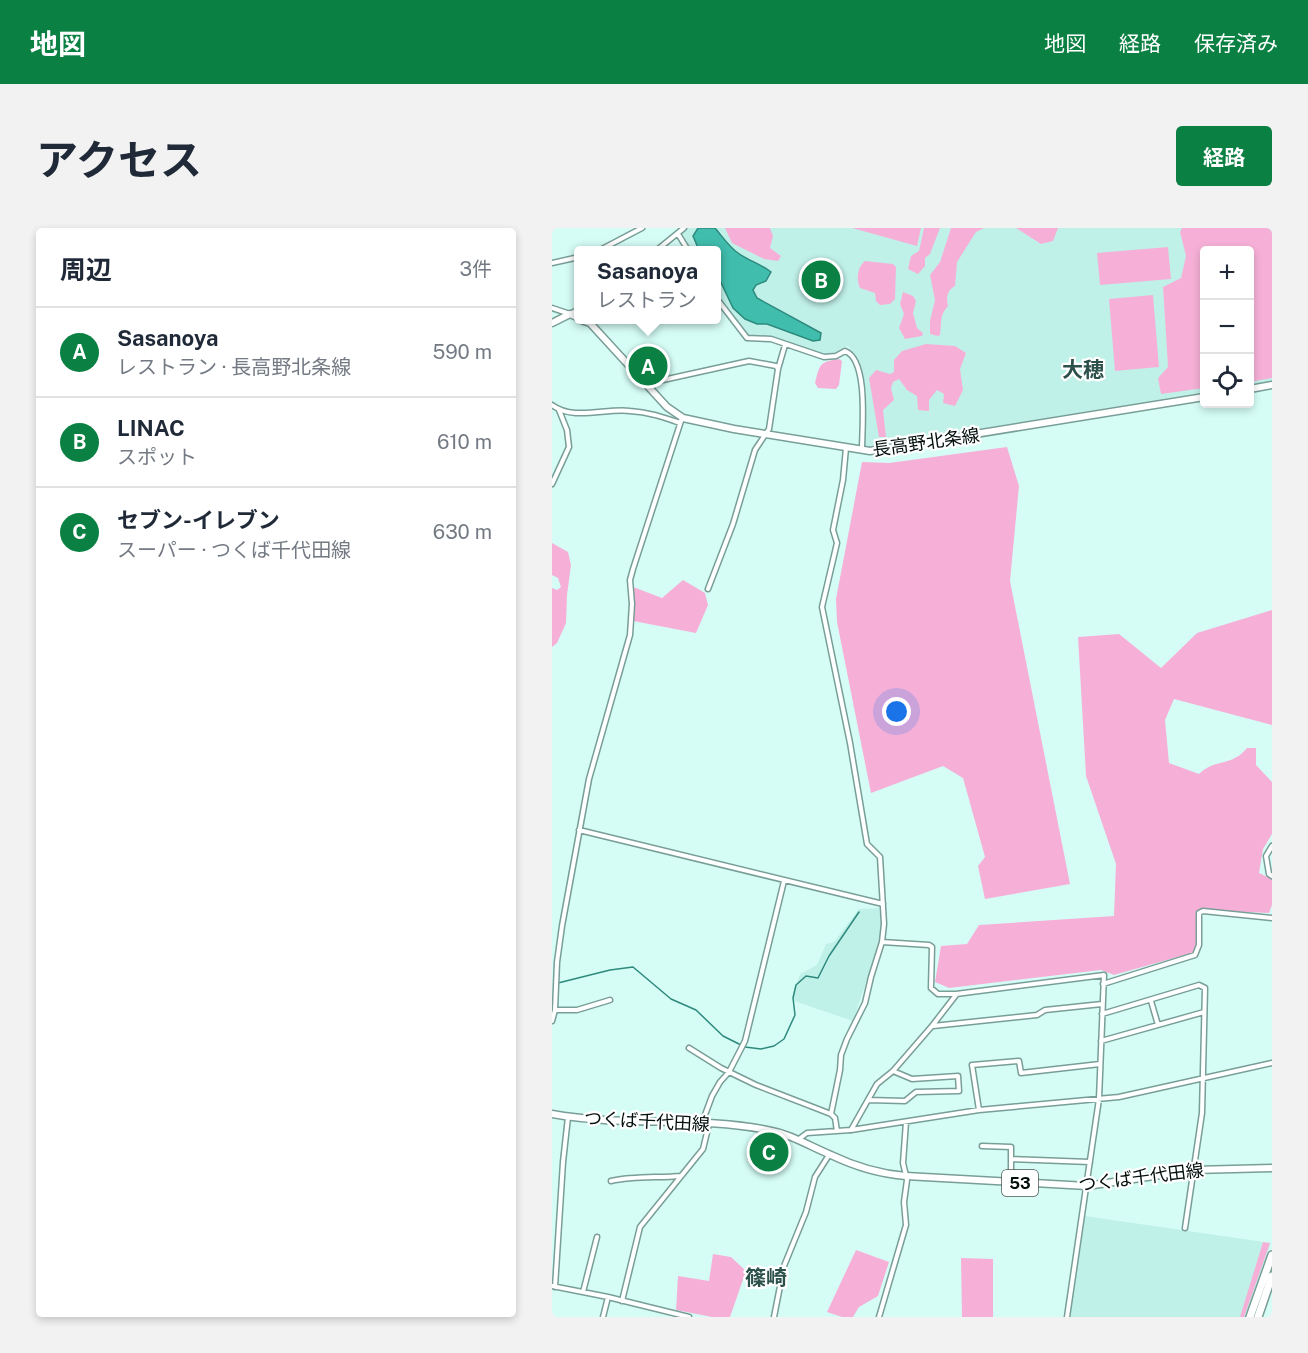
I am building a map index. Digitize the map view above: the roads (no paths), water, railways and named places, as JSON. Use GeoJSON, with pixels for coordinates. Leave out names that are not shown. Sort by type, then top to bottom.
{"type":"FeatureCollection","features":[{"type":"Feature","properties":{"kind":"highway"},"geometry":{"type":"LineString","coordinates":[[1257,1317],[1272,1255]]}},
{"type":"Feature","properties":{"kind":"highway"},"geometry":{"type":"LineString","coordinates":[[1257,1317],[1272,1276]]}},
{"type":"Feature","properties":{"kind":"main road","name":"長高野北条線"},"geometry":{"type":"LineString","coordinates":[[570,314],[574,316]]}},
{"type":"Feature","properties":{"kind":"main road"},"geometry":{"type":"LineString","coordinates":[[552,323],[570,314]]}},
{"type":"Feature","properties":{"kind":"main road","name":"長高野北条線"},"geometry":{"type":"LineString","coordinates":[[590,324],[681,420],[862,450],[880,451],[1200,398]]}},
{"type":"Feature","properties":{"kind":"main road"},"geometry":{"type":"LineString","coordinates":[[1254,388],[1272,385]]}},
{"type":"Feature","properties":{"kind":"main road","name":"つくば千代田線"},"geometry":{"type":"LineString","coordinates":[[552,1114],[568,1117],[701,1123],[762,1129],[799,1139],[829,1155],[875,1171],[906,1176],[1087,1186],[1194,1170],[1272,1167]]}},
{"type":"Feature","properties":{"kind":"street"},"geometry":{"type":"LineString","coordinates":[[608,246],[642,228]]}},
{"type":"Feature","properties":{"kind":"street"},"geometry":{"type":"LineString","coordinates":[[662,246],[684,228]]}},
{"type":"Feature","properties":{"kind":"street"},"geometry":{"type":"LineString","coordinates":[[678,234],[686,246]]}},
{"type":"Feature","properties":{"kind":"street"},"geometry":{"type":"LineString","coordinates":[[552,263],[574,258]]}},
{"type":"Feature","properties":{"kind":"street"},"geometry":{"type":"LineString","coordinates":[[721,304],[747,338],[771,339],[824,357],[836,356],[845,351],[850,354],[856,362],[863,392],[862,450]]}},
{"type":"Feature","properties":{"kind":"street"},"geometry":{"type":"LineString","coordinates":[[552,308],[570,314],[574,312]]}},
{"type":"Feature","properties":{"kind":"street"},"geometry":{"type":"LineString","coordinates":[[708,589],[733,524],[755,450],[766,435],[778,369],[785,345]]}},
{"type":"Feature","properties":{"kind":"street"},"geometry":{"type":"LineString","coordinates":[[641,379],[663,380],[749,362],[776,366],[778,369]]}},
{"type":"Feature","properties":{"kind":"street"},"geometry":{"type":"LineString","coordinates":[[552,405],[559,410],[584,413],[630,410],[681,420],[630,580],[632,604],[630,635],[589,779],[557,962],[555,1010],[552,1021]]}},
{"type":"Feature","properties":{"kind":"street"},"geometry":{"type":"LineString","coordinates":[[552,484],[569,447],[567,430],[559,410]]}},
{"type":"Feature","properties":{"kind":"street"},"geometry":{"type":"LineString","coordinates":[[831,1114],[841,1055],[865,1003],[885,924],[880,857],[867,844],[850,743],[822,607],[837,543],[833,530],[843,480],[846,448]]}},
{"type":"Feature","properties":{"kind":"street"},"geometry":{"type":"LineString","coordinates":[[579,830],[883,904]]}},
{"type":"Feature","properties":{"kind":"street"},"geometry":{"type":"LineString","coordinates":[[1272,846],[1266,856],[1269,874],[1272,876]]}},
{"type":"Feature","properties":{"kind":"street"},"geometry":{"type":"LineString","coordinates":[[701,1123],[720,1082],[729,1072],[745,1041],[784,881]]}},
{"type":"Feature","properties":{"kind":"street"},"geometry":{"type":"LineString","coordinates":[[1104,984],[1195,955],[1199,945],[1199,913],[1203,911],[1272,918]]}},
{"type":"Feature","properties":{"kind":"street"},"geometry":{"type":"LineString","coordinates":[[882,942],[932,947],[931,988],[938,994],[956,994],[1104,975],[1098,1099],[1067,1317]]}},
{"type":"Feature","properties":{"kind":"street"},"geometry":{"type":"LineString","coordinates":[[1102,1014],[1199,985],[1204,988],[1202,1113],[1185,1228]]}},
{"type":"Feature","properties":{"kind":"street"},"geometry":{"type":"LineString","coordinates":[[851,1130],[877,1084],[893,1071],[956,994]]}},
{"type":"Feature","properties":{"kind":"street"},"geometry":{"type":"LineString","coordinates":[[555,1010],[577,1010],[610,1000]]}},
{"type":"Feature","properties":{"kind":"street"},"geometry":{"type":"LineString","coordinates":[[1151,1000],[1158,1025]]}},
{"type":"Feature","properties":{"kind":"street"},"geometry":{"type":"LineString","coordinates":[[932,1026],[1037,1015],[1045,1010],[1102,1004]]}},
{"type":"Feature","properties":{"kind":"street"},"geometry":{"type":"LineString","coordinates":[[1101,1041],[1204,1012]]}},
{"type":"Feature","properties":{"kind":"street"},"geometry":{"type":"LineString","coordinates":[[689,1048],[756,1085],[831,1114],[836,1118],[837,1131]]}},
{"type":"Feature","properties":{"kind":"street"},"geometry":{"type":"LineString","coordinates":[[979,1110],[972,1065],[1019,1061],[1021,1073],[1100,1064]]}},
{"type":"Feature","properties":{"kind":"street"},"geometry":{"type":"LineString","coordinates":[[799,1139],[807,1133],[851,1130],[979,1110],[1119,1096],[1272,1063]]}},
{"type":"Feature","properties":{"kind":"street"},"geometry":{"type":"LineString","coordinates":[[869,1100],[905,1101],[916,1092],[959,1091],[958,1076],[912,1079],[893,1071]]}},
{"type":"Feature","properties":{"kind":"street"},"geometry":{"type":"LineString","coordinates":[[568,1117],[554,1287],[608,1297],[672,1315],[689,1317]]}},
{"type":"Feature","properties":{"kind":"street"},"geometry":{"type":"LineString","coordinates":[[879,1317],[906,1226],[904,1202],[906,1176],[903,1162],[906,1122]]}},
{"type":"Feature","properties":{"kind":"street"},"geometry":{"type":"LineString","coordinates":[[622,1301],[640,1227],[703,1149],[709,1124]]}},
{"type":"Feature","properties":{"kind":"street"},"geometry":{"type":"LineString","coordinates":[[982,1146],[1011,1147],[1011,1183]]}},
{"type":"Feature","properties":{"kind":"street"},"geometry":{"type":"LineString","coordinates":[[774,1317],[784,1266],[806,1212],[815,1177],[829,1155]]}},
{"type":"Feature","properties":{"kind":"street"},"geometry":{"type":"LineString","coordinates":[[1011,1159],[1090,1162]]}},
{"type":"Feature","properties":{"kind":"street"},"geometry":{"type":"LineString","coordinates":[[611,1182],[632,1177],[652,1179],[681,1176]]}},
{"type":"Feature","properties":{"kind":"street"},"geometry":{"type":"LineString","coordinates":[[583,1292],[597,1237]]}},
{"type":"Feature","properties":{"kind":"street"},"geometry":{"type":"LineString","coordinates":[[603,1317],[608,1297]]}},
{"type":"Feature","properties":{"kind":"waterway"},"geometry":{"type":"LineString","coordinates":[[745,1047],[761,1049],[774,1046],[784,1039],[795,1015],[793,998],[796,985],[806,976],[818,978],[829,956],[859,912]]}},
{"type":"Feature","properties":{"kind":"waterway"},"geometry":{"type":"LineString","coordinates":[[558,983],[610,970],[633,967],[671,999],[696,1010],[723,1036],[741,1045]]}},
{"type":"Feature","properties":{"kind":"place","name":"LINAC"},"geometry":{"type":"Point","coordinates":[821,280]}},
{"type":"Feature","properties":{"kind":"place","name":"Sasanoya"},"geometry":{"type":"Point","coordinates":[648,366]}},
{"type":"Feature","properties":{"kind":"place","name":"セブン-イレブン"},"geometry":{"type":"Point","coordinates":[769,1152]}},
{"type":"Feature","properties":{"kind":"district","name":"大穂"},"geometry":{"type":"Point","coordinates":[1083,369]}},
{"type":"Feature","properties":{"kind":"district","name":"篠崎"},"geometry":{"type":"Point","coordinates":[766,1277]}}]}
